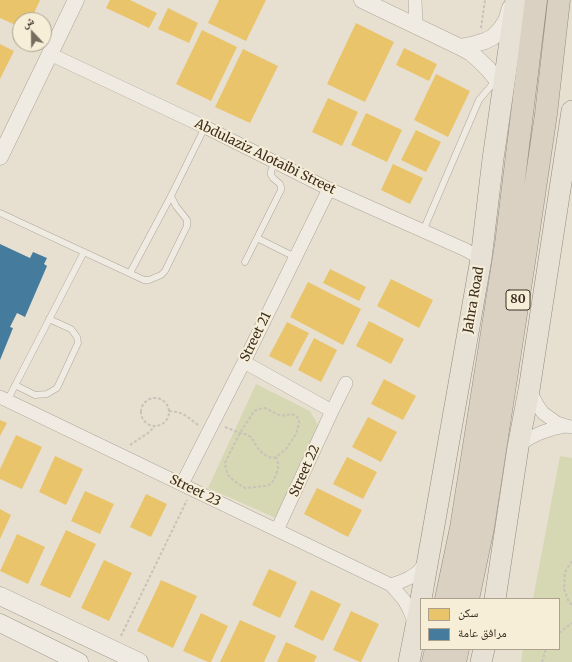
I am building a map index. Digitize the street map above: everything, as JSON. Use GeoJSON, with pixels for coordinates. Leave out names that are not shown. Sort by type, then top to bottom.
{"type":"FeatureCollection","features":[{"type":"Feature","properties":{"kind":"highway","name":"Jahra Road"},"geometry":{"type":"LineString","coordinates":[[446,598],[461,528],[506,244],[536,0]]}},
{"type":"Feature","properties":{"kind":"highway","name":"80"},"geometry":{"type":"LineString","coordinates":[[468,598],[483,528],[526,249],[546,114],[559,0]]}},
{"type":"Feature","properties":{"kind":"highway"},"geometry":{"type":"LineString","coordinates":[[433,662],[436,650]]}},
{"type":"Feature","properties":{"kind":"highway"},"geometry":{"type":"LineString","coordinates":[[455,662],[458,650]]}},
{"type":"Feature","properties":{"kind":"main road","name":"Jahra Road"},"geometry":{"type":"LineString","coordinates":[[421,598],[481,259],[500,85],[515,0]]}},
{"type":"Feature","properties":{"kind":"main road"},"geometry":{"type":"LineString","coordinates":[[495,598],[572,111]]}},
{"type":"Feature","properties":{"kind":"main road"},"geometry":{"type":"LineString","coordinates":[[0,596],[139,662]]}},
{"type":"Feature","properties":{"kind":"main road","name":"Jahra Road"},"geometry":{"type":"LineString","coordinates":[[409,662],[420,606]]}},
{"type":"Feature","properties":{"kind":"main road"},"geometry":{"type":"LineString","coordinates":[[27,636],[23,631],[22,624],[25,617],[32,614],[39,614]]}},
{"type":"Feature","properties":{"kind":"main road"},"geometry":{"type":"LineString","coordinates":[[0,623],[79,662]]}},
{"type":"Feature","properties":{"kind":"main road"},"geometry":{"type":"LineString","coordinates":[[482,662],[484,650]]}},
{"type":"Feature","properties":{"kind":"street"},"geometry":{"type":"LineString","coordinates":[[0,157],[76,0]]}},
{"type":"Feature","properties":{"kind":"street"},"geometry":{"type":"LineString","coordinates":[[362,0],[471,53],[489,70],[500,85]]}},
{"type":"Feature","properties":{"kind":"street"},"geometry":{"type":"LineString","coordinates":[[415,0],[416,26]]}},
{"type":"Feature","properties":{"kind":"street"},"geometry":{"type":"LineString","coordinates":[[460,47],[485,41],[494,36],[506,21],[515,0]]}},
{"type":"Feature","properties":{"kind":"street","name":"Abdulaziz Alotaibi Street"},"geometry":{"type":"LineString","coordinates":[[50,54],[205,127],[329,189],[466,250],[481,259]]}},
{"type":"Feature","properties":{"kind":"street","name":"Street 21"},"geometry":{"type":"LineString","coordinates":[[187,487],[208,434],[329,189]]}},
{"type":"Feature","properties":{"kind":"street"},"geometry":{"type":"LineString","coordinates":[[244,362],[332,411]]}},
{"type":"Feature","properties":{"kind":"street","name":"Street 22"},"geometry":{"type":"LineString","coordinates":[[277,530],[346,383]]}},
{"type":"Feature","properties":{"kind":"street"},"geometry":{"type":"LineString","coordinates":[[529,390],[533,399],[543,413],[557,423],[569,427]]}},
{"type":"Feature","properties":{"kind":"street","name":"Street 23"},"geometry":{"type":"LineString","coordinates":[[3,399],[391,585],[404,600],[416,628]]}},
{"type":"Feature","properties":{"kind":"street"},"geometry":{"type":"LineString","coordinates":[[518,447],[528,439],[540,433],[552,429],[569,427]]}},
{"type":"Feature","properties":{"kind":"street"},"geometry":{"type":"LineString","coordinates":[[391,585],[405,580],[418,572],[430,556]]}},
{"type":"Feature","properties":{"kind":"lane"},"geometry":{"type":"LineString","coordinates":[[423,231],[479,100],[500,85]]}},
{"type":"Feature","properties":{"kind":"lane"},"geometry":{"type":"LineString","coordinates":[[130,273],[205,127]]}},
{"type":"Feature","properties":{"kind":"lane"},"geometry":{"type":"LineString","coordinates":[[245,262],[281,190],[280,184],[271,175],[275,162]]}},
{"type":"Feature","properties":{"kind":"lane"},"geometry":{"type":"LineString","coordinates":[[0,213],[144,280],[149,280],[161,275],[165,271],[187,226],[187,220],[170,196]]}},
{"type":"Feature","properties":{"kind":"lane"},"geometry":{"type":"LineString","coordinates":[[257,238],[295,258]]}},
{"type":"Feature","properties":{"kind":"lane"},"geometry":{"type":"LineString","coordinates":[[3,399],[14,385],[84,252]]}},
{"type":"Feature","properties":{"kind":"lane"},"geometry":{"type":"LineString","coordinates":[[14,385],[35,395],[47,394],[57,388],[78,343],[77,337],[71,329],[49,319]]}},
{"type":"Feature","properties":{"kind":"path"},"geometry":{"type":"LineString","coordinates":[[483,17],[485,0]]}},
{"type":"Feature","properties":{"kind":"path"},"geometry":{"type":"LineString","coordinates":[[153,399],[163,401],[169,411],[167,419],[164,423],[155,426],[146,422],[142,418],[141,414],[144,404],[148,400],[153,399]]}},
{"type":"Feature","properties":{"kind":"path"},"geometry":{"type":"LineString","coordinates":[[214,422],[240,433],[251,437],[263,454],[273,458],[286,449],[296,434],[299,423],[299,419],[296,416],[292,414],[281,416],[266,408],[259,409],[254,412],[240,433],[225,463],[228,475],[245,488],[267,486],[272,482],[278,469],[276,457]]}},
{"type":"Feature","properties":{"kind":"path"},"geometry":{"type":"LineString","coordinates":[[169,411],[177,412],[189,418],[208,434]]}},
{"type":"Feature","properties":{"kind":"path"},"geometry":{"type":"LineString","coordinates":[[117,453],[148,433],[155,426]]}},
{"type":"Feature","properties":{"kind":"path"},"geometry":{"type":"LineString","coordinates":[[114,650],[187,487]]}},
{"type":"Feature","properties":{"kind":"path"},"geometry":{"type":"LineString","coordinates":[[572,561],[565,572],[564,588],[569,602],[572,605]]}},
{"type":"Feature","properties":{"kind":"path"},"geometry":{"type":"LineString","coordinates":[[560,632],[572,623]]}},
{"type":"Feature","properties":{"kind":"path"},"geometry":{"type":"LineString","coordinates":[[542,662],[546,650]]}},
{"type":"Feature","properties":{"kind":"green space"},"geometry":{"type":"Polygon","coordinates":[[[256,384],[310,411],[319,427],[278,519],[208,488],[256,384]]]}},
{"type":"Feature","properties":{"kind":"green space"},"geometry":{"type":"Polygon","coordinates":[[[560,456],[572,458],[572,662],[521,662],[523,650],[560,650],[560,598],[533,598],[560,456]]]}},
{"type":"Feature","properties":{"kind":"building: سكن"},"geometry":{"type":"Polygon","coordinates":[[[0,0],[40,0],[35,12],[12,12],[12,23],[0,18],[0,0]]]}},
{"type":"Feature","properties":{"kind":"building: سكن"},"geometry":{"type":"Polygon","coordinates":[[[110,0],[130,0],[157,13],[149,28],[106,8],[110,0]]]}},
{"type":"Feature","properties":{"kind":"building: سكن"},"geometry":{"type":"Polygon","coordinates":[[[219,0],[266,0],[246,41],[208,23],[219,0]]]}},
{"type":"Feature","properties":{"kind":"building: سكن"},"geometry":{"type":"Polygon","coordinates":[[[168,8],[198,23],[189,43],[158,29],[168,8]]]}},
{"type":"Feature","properties":{"kind":"building: سكن"},"geometry":{"type":"Polygon","coordinates":[[[356,23],[394,42],[365,102],[327,84],[356,23]]]}},
{"type":"Feature","properties":{"kind":"building: سكن"},"geometry":{"type":"Polygon","coordinates":[[[202,30],[237,47],[211,101],[176,84],[202,30]]]}},
{"type":"Feature","properties":{"kind":"building: سكن"},"geometry":{"type":"Polygon","coordinates":[[[0,44],[14,52],[0,79],[0,44]]]}},
{"type":"Feature","properties":{"kind":"building: سكن"},"geometry":{"type":"Polygon","coordinates":[[[404,48],[437,64],[429,81],[396,65],[404,48]]]}},
{"type":"Feature","properties":{"kind":"building: سكن"},"geometry":{"type":"Polygon","coordinates":[[[243,49],[278,66],[250,123],[215,107],[243,49]]]}},
{"type":"Feature","properties":{"kind":"building: سكن"},"geometry":{"type":"Polygon","coordinates":[[[436,74],[470,91],[448,137],[414,120],[436,74]]]}},
{"type":"Feature","properties":{"kind":"building: سكن"},"geometry":{"type":"Polygon","coordinates":[[[328,98],[358,112],[342,146],[312,132],[328,98]]]}},
{"type":"Feature","properties":{"kind":"building: سكن"},"geometry":{"type":"Polygon","coordinates":[[[366,113],[402,130],[387,162],[351,145],[366,113]]]}},
{"type":"Feature","properties":{"kind":"building: سكن"},"geometry":{"type":"Polygon","coordinates":[[[416,130],[441,142],[426,172],[401,160],[416,130]]]}},
{"type":"Feature","properties":{"kind":"building: سكن"},"geometry":{"type":"Polygon","coordinates":[[[393,164],[423,178],[410,204],[381,190],[393,164]]]}},
{"type":"Feature","properties":{"kind":"building: سكن"},"geometry":{"type":"Polygon","coordinates":[[[330,269],[366,287],[359,301],[323,283],[330,269]]]}},
{"type":"Feature","properties":{"kind":"building: سكن"},"geometry":{"type":"Polygon","coordinates":[[[391,279],[433,300],[419,328],[377,306],[391,279]]]}},
{"type":"Feature","properties":{"kind":"building: سكن"},"geometry":{"type":"Polygon","coordinates":[[[308,282],[361,309],[343,345],[290,317],[308,282]]]}},
{"type":"Feature","properties":{"kind":"building: سكن"},"geometry":{"type":"Polygon","coordinates":[[[369,321],[404,339],[391,364],[356,346],[369,321]]]}},
{"type":"Feature","properties":{"kind":"building: سكن"},"geometry":{"type":"Polygon","coordinates":[[[287,322],[309,333],[291,367],[269,356],[287,322]]]}},
{"type":"Feature","properties":{"kind":"building: سكن"},"geometry":{"type":"Polygon","coordinates":[[[314,338],[337,350],[321,382],[298,370],[314,338]]]}},
{"type":"Feature","properties":{"kind":"building: سكن"},"geometry":{"type":"Polygon","coordinates":[[[384,379],[416,396],[403,420],[371,404],[384,379]]]}},
{"type":"Feature","properties":{"kind":"building: سكن"},"geometry":{"type":"Polygon","coordinates":[[[368,417],[397,432],[381,462],[352,447],[368,417]]]}},
{"type":"Feature","properties":{"kind":"building: سكن"},"geometry":{"type":"Polygon","coordinates":[[[0,420],[7,423],[0,436],[0,420]]]}},
{"type":"Feature","properties":{"kind":"building: سكن"},"geometry":{"type":"Polygon","coordinates":[[[16,435],[42,447],[22,489],[0,479],[0,469],[16,435]]]}},
{"type":"Feature","properties":{"kind":"building: سكن"},"geometry":{"type":"Polygon","coordinates":[[[55,456],[83,469],[66,505],[39,492],[55,456]]]}},
{"type":"Feature","properties":{"kind":"building: سكن"},"geometry":{"type":"Polygon","coordinates":[[[347,457],[377,472],[363,499],[333,484],[347,457]]]}},
{"type":"Feature","properties":{"kind":"building: سكن"},"geometry":{"type":"Polygon","coordinates":[[[317,488],[362,510],[348,537],[304,514],[317,488]]]}},
{"type":"Feature","properties":{"kind":"building: سكن"},"geometry":{"type":"Polygon","coordinates":[[[85,491],[114,504],[100,534],[71,521],[85,491]]]}},
{"type":"Feature","properties":{"kind":"building: سكن"},"geometry":{"type":"Polygon","coordinates":[[[146,494],[167,504],[151,537],[130,527],[146,494]]]}},
{"type":"Feature","properties":{"kind":"building: سكن"},"geometry":{"type":"Polygon","coordinates":[[[0,509],[11,515],[0,539],[0,509]]]}},
{"type":"Feature","properties":{"kind":"building: سكن"},"geometry":{"type":"Polygon","coordinates":[[[66,530],[96,544],[70,598],[40,585],[66,530]]]}},
{"type":"Feature","properties":{"kind":"building: سكن"},"geometry":{"type":"Polygon","coordinates":[[[17,534],[45,547],[28,584],[0,571],[17,534]]]}},
{"type":"Feature","properties":{"kind":"building: سكن"},"geometry":{"type":"Polygon","coordinates":[[[104,560],[132,573],[109,621],[81,608],[104,560]]]}},
{"type":"Feature","properties":{"kind":"building: سكن"},"geometry":{"type":"Polygon","coordinates":[[[269,569],[297,582],[280,618],[252,605],[269,569]]]}},
{"type":"Feature","properties":{"kind":"building: سكن"},"geometry":{"type":"Polygon","coordinates":[[[161,580],[197,596],[173,648],[137,631],[161,580]]]}},
{"type":"Feature","properties":{"kind":"building: سكن"},"geometry":{"type":"Polygon","coordinates":[[[311,590],[341,604],[323,641],[294,627],[311,590]]]}},
{"type":"Feature","properties":{"kind":"building: سكن"},"geometry":{"type":"Polygon","coordinates":[[[351,611],[379,624],[361,662],[333,650],[351,611]]]}},
{"type":"Feature","properties":{"kind":"building: سكن"},"geometry":{"type":"Polygon","coordinates":[[[201,613],[228,626],[211,662],[183,651],[201,613]]]}},
{"type":"Feature","properties":{"kind":"building: سكن"},"geometry":{"type":"Polygon","coordinates":[[[240,620],[276,636],[264,662],[220,662],[240,620]]]}},
{"type":"Feature","properties":{"kind":"building: سكن"},"geometry":{"type":"Polygon","coordinates":[[[286,642],[317,656],[314,662],[277,662],[286,642]]]}},
{"type":"Feature","properties":{"kind":"building: مرافق عامة"},"geometry":{"type":"Polygon","coordinates":[[[0,244],[30,258],[33,252],[47,258],[44,264],[47,266],[25,317],[17,313],[10,327],[13,328],[0,360],[0,244]]]}}]}
